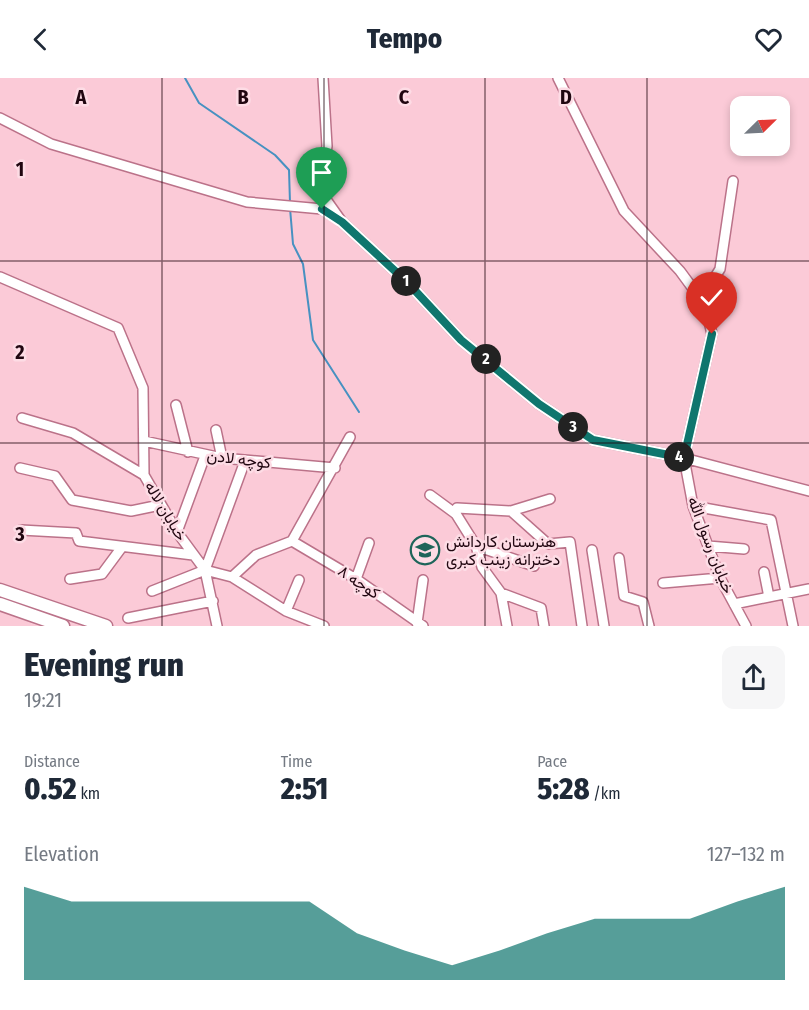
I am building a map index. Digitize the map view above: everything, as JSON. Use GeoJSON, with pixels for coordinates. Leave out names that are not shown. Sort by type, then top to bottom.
{"type":"FeatureCollection","features":[{"type":"Feature","properties":{"kind":"main road"},"geometry":{"type":"LineString","coordinates":[[0,590],[106,626]]}},
{"type":"Feature","properties":{"kind":"main road"},"geometry":{"type":"LineString","coordinates":[[0,604],[63,626]]}},
{"type":"Feature","properties":{"kind":"street"},"geometry":{"type":"LineString","coordinates":[[323,78],[327,146],[320,191],[342,222]]}},
{"type":"Feature","properties":{"kind":"street","name":"خیابان رسول الله"},"geometry":{"type":"LineString","coordinates":[[558,78],[624,211],[702,298],[712,334],[684,458],[693,507],[720,578],[746,626]]}},
{"type":"Feature","properties":{"kind":"street"},"geometry":{"type":"LineString","coordinates":[[0,118],[51,144],[247,202],[322,209],[342,222],[408,283],[461,340],[539,404],[593,440],[684,458],[809,492]]}},
{"type":"Feature","properties":{"kind":"street"},"geometry":{"type":"LineString","coordinates":[[702,298],[720,269],[733,181]]}},
{"type":"Feature","properties":{"kind":"street","name":"خیابان لاله"},"geometry":{"type":"LineString","coordinates":[[0,277],[118,328],[143,388],[144,475],[177,532],[205,570],[217,626]]}},
{"type":"Feature","properties":{"kind":"street"},"geometry":{"type":"LineString","coordinates":[[176,405],[188,452]]}},
{"type":"Feature","properties":{"kind":"street"},"geometry":{"type":"LineString","coordinates":[[22,418],[73,433],[144,475]]}},
{"type":"Feature","properties":{"kind":"street"},"geometry":{"type":"LineString","coordinates":[[216,430],[222,458]]}},
{"type":"Feature","properties":{"kind":"street"},"geometry":{"type":"LineString","coordinates":[[232,577],[256,555],[292,541],[335,468],[350,437]]}},
{"type":"Feature","properties":{"kind":"street","name":"کوچه لادن"},"geometry":{"type":"LineString","coordinates":[[144,441],[205,456],[335,468]]}},
{"type":"Feature","properties":{"kind":"street"},"geometry":{"type":"LineString","coordinates":[[177,532],[205,456]]}},
{"type":"Feature","properties":{"kind":"street"},"geometry":{"type":"LineString","coordinates":[[205,570],[244,461]]}},
{"type":"Feature","properties":{"kind":"street"},"geometry":{"type":"LineString","coordinates":[[20,468],[55,476],[72,500],[131,511],[160,505]]}},
{"type":"Feature","properties":{"kind":"street"},"geometry":{"type":"LineString","coordinates":[[430,495],[456,514],[476,546],[482,567],[501,592],[507,626]]}},
{"type":"Feature","properties":{"kind":"street"},"geometry":{"type":"LineString","coordinates":[[456,514],[458,508],[511,511],[550,499]]}},
{"type":"Feature","properties":{"kind":"street"},"geometry":{"type":"LineString","coordinates":[[693,507],[771,520],[793,626]]}},
{"type":"Feature","properties":{"kind":"street"},"geometry":{"type":"LineString","coordinates":[[511,511],[548,544],[570,542],[582,626]]}},
{"type":"Feature","properties":{"kind":"street"},"geometry":{"type":"LineString","coordinates":[[21,530],[76,533],[79,541],[193,555]]}},
{"type":"Feature","properties":{"kind":"street","name":"کوچه ۸"},"geometry":{"type":"LineString","coordinates":[[292,541],[356,579],[420,625]]}},
{"type":"Feature","properties":{"kind":"street"},"geometry":{"type":"LineString","coordinates":[[356,579],[369,543]]}},
{"type":"Feature","properties":{"kind":"street"},"geometry":{"type":"LineString","coordinates":[[476,546],[534,566]]}},
{"type":"Feature","properties":{"kind":"street"},"geometry":{"type":"LineString","coordinates":[[708,546],[744,549]]}},
{"type":"Feature","properties":{"kind":"street"},"geometry":{"type":"LineString","coordinates":[[70,579],[102,574],[122,547]]}},
{"type":"Feature","properties":{"kind":"street"},"geometry":{"type":"LineString","coordinates":[[592,550],[604,626]]}},
{"type":"Feature","properties":{"kind":"street"},"geometry":{"type":"LineString","coordinates":[[619,558],[624,596],[643,602],[649,626]]}},
{"type":"Feature","properties":{"kind":"street"},"geometry":{"type":"LineString","coordinates":[[152,591],[205,570],[232,577],[306,622],[324,626]]}},
{"type":"Feature","properties":{"kind":"street"},"geometry":{"type":"LineString","coordinates":[[764,572],[769,597]]}},
{"type":"Feature","properties":{"kind":"street"},"geometry":{"type":"LineString","coordinates":[[663,584],[720,578]]}},
{"type":"Feature","properties":{"kind":"street"},"geometry":{"type":"LineString","coordinates":[[286,610],[299,580]]}},
{"type":"Feature","properties":{"kind":"street"},"geometry":{"type":"LineString","coordinates":[[420,625],[423,580]]}},
{"type":"Feature","properties":{"kind":"street"},"geometry":{"type":"LineString","coordinates":[[734,604],[809,589]]}},
{"type":"Feature","properties":{"kind":"street"},"geometry":{"type":"LineString","coordinates":[[501,592],[541,608],[544,626]]}},
{"type":"Feature","properties":{"kind":"street"},"geometry":{"type":"LineString","coordinates":[[128,618],[213,601]]}},
{"type":"Feature","properties":{"kind":"waterway"},"geometry":{"type":"LineString","coordinates":[[185,78],[199,103],[275,155],[289,170],[290,203]]}},
{"type":"Feature","properties":{"kind":"waterway"},"geometry":{"type":"LineString","coordinates":[[290,208],[293,244],[303,264],[313,340],[359,412]]}},
{"type":"Feature","properties":{"kind":"place","name":"هنرستان کاردانش دخترانه زینب کبری"},"geometry":{"type":"Point","coordinates":[425,550]}},
{"type":"Feature","properties":{"kind":"route"},"geometry":{"type":"LineString","coordinates":[[322,209],[342,222],[408,283],[461,340],[539,404],[593,440],[684,458],[712,334]]}}]}
